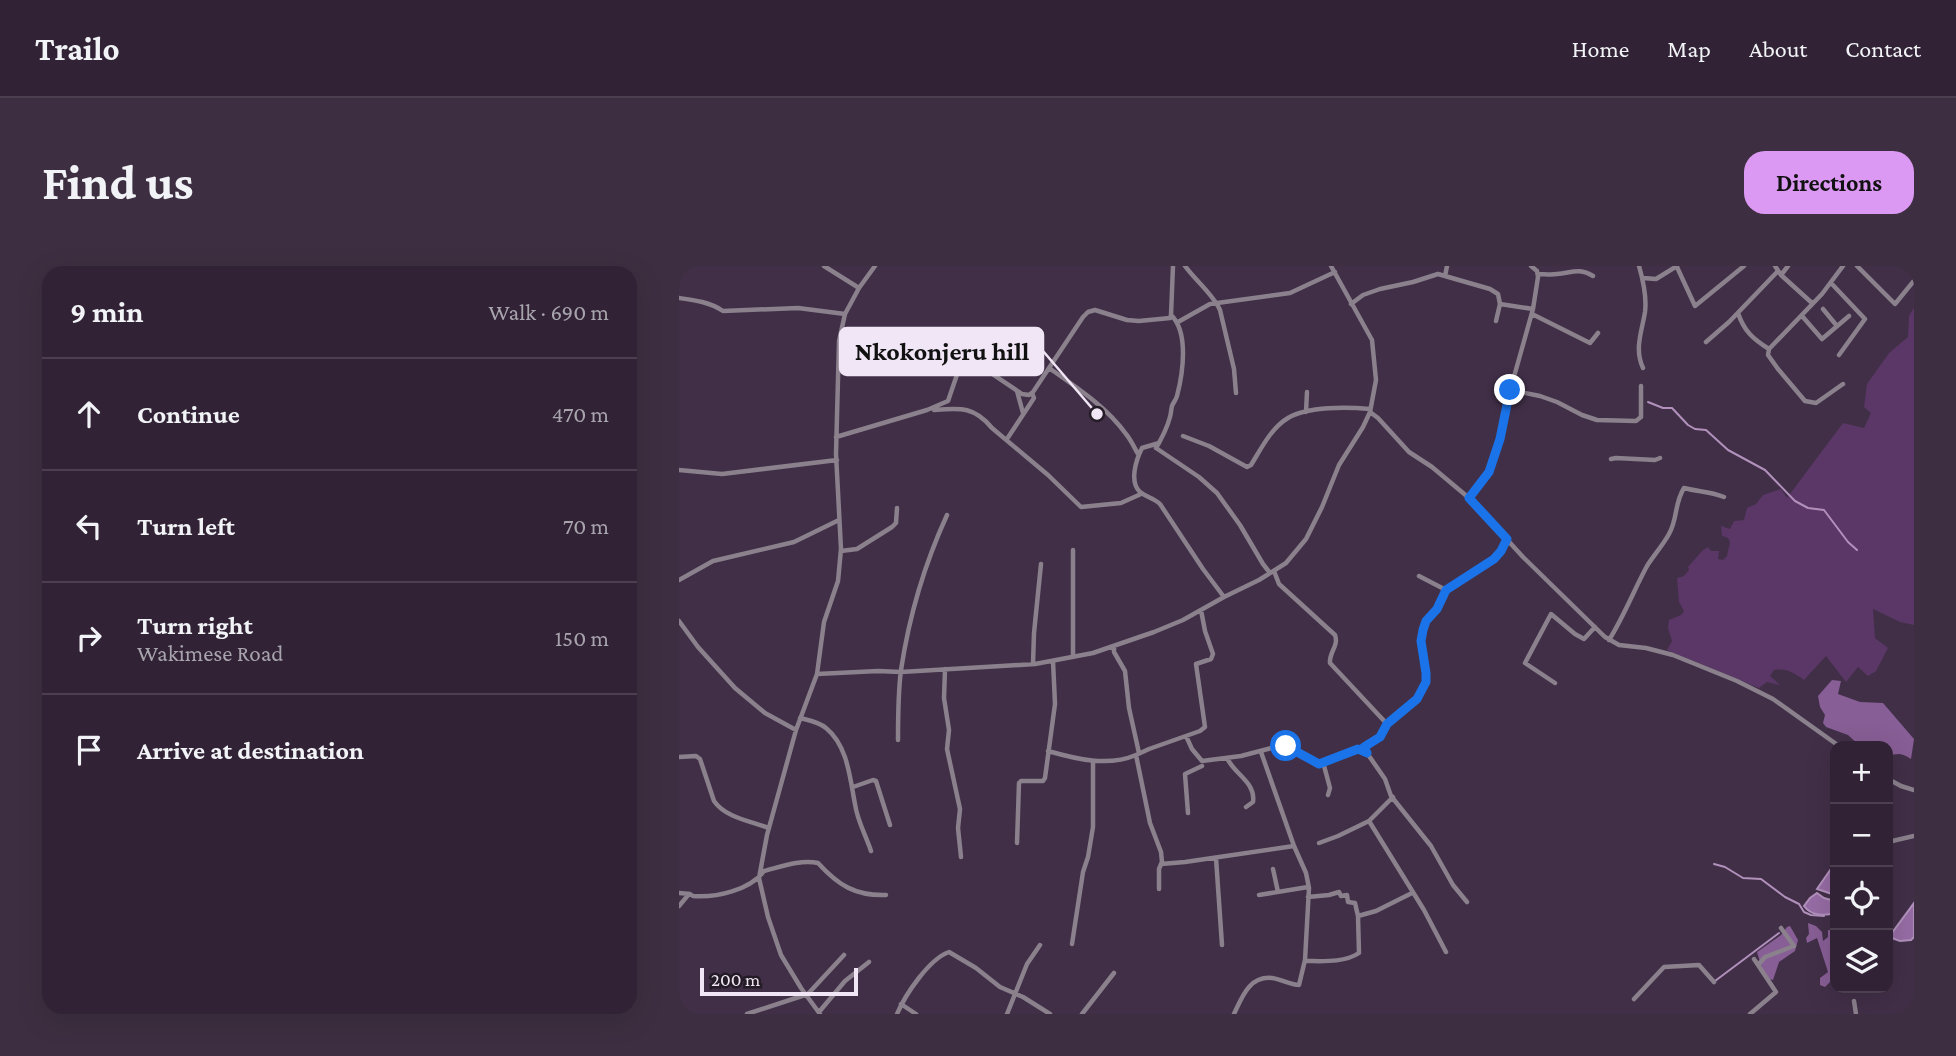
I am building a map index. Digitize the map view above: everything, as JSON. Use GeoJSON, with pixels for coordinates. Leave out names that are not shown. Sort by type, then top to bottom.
{"type":"FeatureCollection","features":[{"type":"Feature","properties":{"kind":"street"},"geometry":{"type":"LineString","coordinates":[[824,266],[859,288]]}},
{"type":"Feature","properties":{"kind":"street"},"geometry":{"type":"LineString","coordinates":[[869,962],[845,981],[820,1013],[784,960],[773,932],[759,878],[769,828],[796,730],[817,674],[824,622],[840,574],[837,460],[839,341],[845,314],[875,266]]}},
{"type":"Feature","properties":{"kind":"street"},"geometry":{"type":"LineString","coordinates":[[837,437],[948,401],[961,363],[965,359],[970,359],[1016,390],[1027,395],[1032,393],[1089,312],[1095,310],[1139,321],[1170,318],[1173,266]]}},
{"type":"Feature","properties":{"kind":"street"},"geometry":{"type":"LineString","coordinates":[[1185,266],[1217,303],[1234,369],[1236,393]]}},
{"type":"Feature","properties":{"kind":"street"},"geometry":{"type":"LineString","coordinates":[[817,674],[1033,664],[1073,657],[1154,632],[1272,572],[1293,556],[1314,524],[1339,465],[1363,427],[1370,410],[1376,380],[1374,346],[1331,266]]}},
{"type":"Feature","properties":{"kind":"street"},"geometry":{"type":"LineString","coordinates":[[1445,276],[1447,266]]}},
{"type":"Feature","properties":{"kind":"street"},"geometry":{"type":"LineString","coordinates":[[1531,266],[1538,274],[1581,270],[1593,276]]}},
{"type":"Feature","properties":{"kind":"street"},"geometry":{"type":"LineString","coordinates":[[1639,266],[1643,278],[1645,309],[1638,354],[1643,368]]}},
{"type":"Feature","properties":{"kind":"street"},"geometry":{"type":"LineString","coordinates":[[1643,278],[1656,279],[1677,266],[1696,306],[1744,266]]}},
{"type":"Feature","properties":{"kind":"street"},"geometry":{"type":"LineString","coordinates":[[1706,342],[1778,271],[1788,266]]}},
{"type":"Feature","properties":{"kind":"street"},"geometry":{"type":"LineString","coordinates":[[1843,266],[1802,316],[1769,349],[1768,355],[1805,401],[1816,403],[1843,384]]}},
{"type":"Feature","properties":{"kind":"street"},"geometry":{"type":"LineString","coordinates":[[1857,266],[1895,304],[1913,282]]}},
{"type":"Feature","properties":{"kind":"street"},"geometry":{"type":"LineString","coordinates":[[1778,271],[1812,303]]}},
{"type":"Feature","properties":{"kind":"street"},"geometry":{"type":"LineString","coordinates":[[1178,322],[1195,311],[1217,303],[1290,293],[1335,272]]}},
{"type":"Feature","properties":{"kind":"street"},"geometry":{"type":"LineString","coordinates":[[1351,304],[1363,295],[1380,289],[1438,274],[1496,292],[1500,304],[1496,321]]}},
{"type":"Feature","properties":{"kind":"street"},"geometry":{"type":"LineString","coordinates":[[1469,498],[1486,476],[1500,439],[1510,390],[1532,312],[1538,274]]}},
{"type":"Feature","properties":{"kind":"street"},"geometry":{"type":"LineString","coordinates":[[1831,283],[1865,318],[1839,355]]}},
{"type":"Feature","properties":{"kind":"street"},"geometry":{"type":"LineString","coordinates":[[679,298],[697,300],[723,312],[798,308],[845,314]]}},
{"type":"Feature","properties":{"kind":"street"},"geometry":{"type":"LineString","coordinates":[[1500,304],[1532,312],[1590,343],[1598,333]]}},
{"type":"Feature","properties":{"kind":"street"},"geometry":{"type":"LineString","coordinates":[[1823,309],[1837,326]]}},
{"type":"Feature","properties":{"kind":"street"},"geometry":{"type":"LineString","coordinates":[[1738,313],[1747,333],[1769,349]]}},
{"type":"Feature","properties":{"kind":"street"},"geometry":{"type":"LineString","coordinates":[[1171,315],[1178,322],[1183,340],[1182,365],[1176,398],[1164,436],[1156,447],[1217,493],[1240,525],[1263,565],[1272,572],[1279,584],[1335,635],[1337,640],[1330,663],[1387,724]]}},
{"type":"Feature","properties":{"kind":"street"},"geometry":{"type":"LineString","coordinates":[[1802,316],[1822,339],[1849,316]]}},
{"type":"Feature","properties":{"kind":"street"},"geometry":{"type":"LineString","coordinates":[[1049,368],[1111,417],[1127,435],[1138,454]]}},
{"type":"Feature","properties":{"kind":"street"},"geometry":{"type":"LineString","coordinates":[[1510,390],[1548,399],[1597,420],[1636,421],[1641,417],[1641,386]]}},
{"type":"Feature","properties":{"kind":"street"},"geometry":{"type":"LineString","coordinates":[[1016,390],[1024,414]]}},
{"type":"Feature","properties":{"kind":"street"},"geometry":{"type":"LineString","coordinates":[[1306,411],[1307,392]]}},
{"type":"Feature","properties":{"kind":"street"},"geometry":{"type":"LineString","coordinates":[[1007,439],[1034,398],[1032,393]]}},
{"type":"Feature","properties":{"kind":"street"},"geometry":{"type":"LineString","coordinates":[[1183,436],[1209,446],[1247,467],[1273,431],[1289,417],[1306,411],[1349,407],[1370,410],[1409,452],[1469,498],[1555,590],[1609,640],[1619,645],[1673,655],[1737,681],[1773,699],[1832,741]]}},
{"type":"Feature","properties":{"kind":"street"},"geometry":{"type":"LineString","coordinates":[[927,410],[967,409],[984,418],[1081,508],[1121,503],[1142,494]]}},
{"type":"Feature","properties":{"kind":"street"},"geometry":{"type":"LineString","coordinates":[[1159,443],[1142,448],[1138,454],[1135,486],[1142,494],[1160,503],[1224,597]]}},
{"type":"Feature","properties":{"kind":"street"},"geometry":{"type":"LineString","coordinates":[[1611,459],[1660,458]]}},
{"type":"Feature","properties":{"kind":"street"},"geometry":{"type":"LineString","coordinates":[[679,470],[722,474],[837,460]]}},
{"type":"Feature","properties":{"kind":"street"},"geometry":{"type":"LineString","coordinates":[[1609,640],[1649,563],[1669,533],[1677,514],[1677,499],[1684,488],[1698,492],[1709,491],[1724,497]]}},
{"type":"Feature","properties":{"kind":"street"},"geometry":{"type":"LineString","coordinates":[[841,551],[856,549],[892,527],[896,523],[898,508]]}},
{"type":"Feature","properties":{"kind":"street"},"geometry":{"type":"LineString","coordinates":[[898,740],[901,672],[908,634],[921,584],[947,515]]}},
{"type":"Feature","properties":{"kind":"street"},"geometry":{"type":"LineString","coordinates":[[679,580],[713,561],[794,542],[839,520]]}},
{"type":"Feature","properties":{"kind":"street"},"geometry":{"type":"LineString","coordinates":[[1467,902],[1453,885],[1431,846],[1392,797],[1385,779],[1364,747],[1380,737],[1387,724],[1417,699],[1426,682],[1421,641],[1423,630],[1446,590],[1494,559],[1507,539]]}},
{"type":"Feature","properties":{"kind":"street"},"geometry":{"type":"LineString","coordinates":[[1073,551],[1073,657]]}},
{"type":"Feature","properties":{"kind":"street"},"geometry":{"type":"LineString","coordinates":[[1033,664],[1041,564]]}},
{"type":"Feature","properties":{"kind":"street"},"geometry":{"type":"LineString","coordinates":[[1419,576],[1446,590]]}},
{"type":"Feature","properties":{"kind":"street"},"geometry":{"type":"LineString","coordinates":[[1048,751],[1093,761],[1126,758],[1200,731],[1206,725],[1196,664],[1211,660],[1213,654],[1201,610]]}},
{"type":"Feature","properties":{"kind":"street"},"geometry":{"type":"LineString","coordinates":[[1555,683],[1525,663],[1551,614],[1584,639],[1595,628]]}},
{"type":"Feature","properties":{"kind":"street"},"geometry":{"type":"LineString","coordinates":[[679,621],[682,631],[749,701],[796,730]]}},
{"type":"Feature","properties":{"kind":"street"},"geometry":{"type":"LineString","coordinates":[[1114,646],[1114,652],[1125,671],[1150,822],[1161,852],[1159,889]]}},
{"type":"Feature","properties":{"kind":"street"},"geometry":{"type":"LineString","coordinates":[[1017,843],[1019,783],[1044,780],[1055,704],[1053,661]]}},
{"type":"Feature","properties":{"kind":"street"},"geometry":{"type":"LineString","coordinates":[[945,669],[944,698],[949,730],[947,749],[960,809],[958,828],[961,857]]}},
{"type":"Feature","properties":{"kind":"street"},"geometry":{"type":"LineString","coordinates":[[800,718],[824,726],[843,752],[853,787],[855,807],[871,851]]}},
{"type":"Feature","properties":{"kind":"street"},"geometry":{"type":"LineString","coordinates":[[1186,736],[1202,761],[1261,752],[1283,745],[1319,764],[1358,749],[1367,753]]}},
{"type":"Feature","properties":{"kind":"street"},"geometry":{"type":"LineString","coordinates":[[1234,1014],[1252,982],[1271,978],[1299,985],[1305,961],[1308,897],[1306,873],[1261,752]]}},
{"type":"Feature","properties":{"kind":"street"},"geometry":{"type":"LineString","coordinates":[[679,757],[696,756],[700,759],[717,806],[730,815],[769,828]]}},
{"type":"Feature","properties":{"kind":"street"},"geometry":{"type":"LineString","coordinates":[[1227,758],[1253,794],[1253,802],[1246,807]]}},
{"type":"Feature","properties":{"kind":"street"},"geometry":{"type":"LineString","coordinates":[[1072,944],[1093,827],[1093,761]]}},
{"type":"Feature","properties":{"kind":"street"},"geometry":{"type":"LineString","coordinates":[[1323,762],[1330,789],[1328,795]]}},
{"type":"Feature","properties":{"kind":"street"},"geometry":{"type":"LineString","coordinates":[[1188,813],[1185,774],[1202,766]]}},
{"type":"Feature","properties":{"kind":"street"},"geometry":{"type":"LineString","coordinates":[[853,787],[876,781],[890,825]]}},
{"type":"Feature","properties":{"kind":"street"},"geometry":{"type":"LineString","coordinates":[[1893,782],[1914,790]]}},
{"type":"Feature","properties":{"kind":"street"},"geometry":{"type":"LineString","coordinates":[[1319,843],[1369,821],[1392,797]]}},
{"type":"Feature","properties":{"kind":"street"},"geometry":{"type":"LineString","coordinates":[[1369,821],[1424,910],[1445,952]]}},
{"type":"Feature","properties":{"kind":"street"},"geometry":{"type":"LineString","coordinates":[[1893,841],[1914,836]]}},
{"type":"Feature","properties":{"kind":"street"},"geometry":{"type":"LineString","coordinates":[[1161,864],[1294,846]]}},
{"type":"Feature","properties":{"kind":"street"},"geometry":{"type":"LineString","coordinates":[[1216,858],[1221,945]]}},
{"type":"Feature","properties":{"kind":"street"},"geometry":{"type":"LineString","coordinates":[[679,893],[704,897],[720,895],[759,878],[762,872],[767,870],[814,862],[847,888],[861,893],[886,895]]}},
{"type":"Feature","properties":{"kind":"street"},"geometry":{"type":"LineString","coordinates":[[1273,869],[1278,892]]}},
{"type":"Feature","properties":{"kind":"street"},"geometry":{"type":"LineString","coordinates":[[1259,895],[1308,887]]}},
{"type":"Feature","properties":{"kind":"street"},"geometry":{"type":"LineString","coordinates":[[1305,961],[1330,961],[1359,953],[1355,903],[1347,902],[1347,895],[1341,896],[1339,892],[1308,897]]}},
{"type":"Feature","properties":{"kind":"street"},"geometry":{"type":"LineString","coordinates":[[1358,916],[1376,911],[1412,893]]}},
{"type":"Feature","properties":{"kind":"street"},"geometry":{"type":"LineString","coordinates":[[679,906],[690,894]]}},
{"type":"Feature","properties":{"kind":"street"},"geometry":{"type":"LineString","coordinates":[[1758,965],[1765,957],[1794,946],[1781,928]]}},
{"type":"Feature","properties":{"kind":"street"},"geometry":{"type":"LineString","coordinates":[[1007,1014],[1027,964],[1040,945]]}},
{"type":"Feature","properties":{"kind":"street"},"geometry":{"type":"LineString","coordinates":[[897,1014],[901,1004],[931,965],[941,955],[949,952],[1000,987],[1024,997],[1050,1014]]}},
{"type":"Feature","properties":{"kind":"street"},"geometry":{"type":"LineString","coordinates":[[747,1014],[806,995],[844,955]]}},
{"type":"Feature","properties":{"kind":"street"},"geometry":{"type":"LineString","coordinates":[[1750,1014],[1776,992],[1754,959]]}},
{"type":"Feature","properties":{"kind":"street"},"geometry":{"type":"LineString","coordinates":[[1634,999],[1664,967],[1699,965],[1714,982]]}},
{"type":"Feature","properties":{"kind":"street"},"geometry":{"type":"LineString","coordinates":[[1082,1014],[1114,973]]}},
{"type":"Feature","properties":{"kind":"street"},"geometry":{"type":"LineString","coordinates":[[1854,1001],[1856,1014]]}},
{"type":"Feature","properties":{"kind":"street"},"geometry":{"type":"LineString","coordinates":[[901,1004],[916,1014]]}},
{"type":"Feature","properties":{"kind":"shaded area"},"geometry":{"type":"Polygon","coordinates":[[[1914,308],[1914,625],[1900,622],[1873,609],[1875,638],[1888,648],[1876,671],[1868,676],[1858,667],[1846,682],[1826,656],[1804,680],[1787,670],[1774,670],[1770,676],[1780,685],[1767,682],[1759,688],[1667,650],[1672,641],[1668,628],[1669,620],[1684,611],[1679,602],[1677,578],[1684,576],[1689,570],[1688,567],[1708,547],[1711,551],[1719,551],[1718,559],[1723,560],[1727,556],[1730,542],[1722,536],[1721,526],[1730,529],[1734,521],[1744,520],[1747,508],[1756,504],[1763,495],[1781,489],[1787,498],[1843,423],[1864,428],[1871,413],[1864,407],[1867,384],[1889,353],[1908,337],[1909,316],[1914,308]]]}},
{"type":"Feature","properties":{"kind":"shaded area"},"geometry":{"type":"Polygon","coordinates":[[[1832,680],[1841,681],[1838,694],[1860,702],[1883,703],[1914,739],[1911,759],[1900,754],[1893,755],[1893,741],[1855,741],[1848,735],[1826,727],[1818,696],[1832,680]]]}},
{"type":"Feature","properties":{"kind":"shaded area"},"geometry":{"type":"Polygon","coordinates":[[[1830,870],[1830,893],[1817,889],[1830,870]]]}},
{"type":"Feature","properties":{"kind":"shaded area"},"geometry":{"type":"Polygon","coordinates":[[[1817,893],[1830,900],[1830,914],[1810,912],[1804,906],[1817,893]]]}},
{"type":"Feature","properties":{"kind":"shaded area"},"geometry":{"type":"Polygon","coordinates":[[[1914,903],[1914,937],[1900,941],[1893,938],[1893,932],[1914,903]]]}},
{"type":"Feature","properties":{"kind":"shaded area"},"geometry":{"type":"Polygon","coordinates":[[[1808,923],[1822,932],[1823,941],[1830,930],[1830,982],[1825,987],[1820,985],[1820,978],[1828,972],[1817,938],[1807,943],[1808,923]]]}},
{"type":"Feature","properties":{"kind":"shaded area"},"geometry":{"type":"Polygon","coordinates":[[[1790,926],[1798,940],[1795,951],[1779,962],[1773,980],[1765,978],[1757,952],[1790,926]]]}},
{"type":"Feature","properties":{"kind":"waterway"},"geometry":{"type":"LineString","coordinates":[[1648,402],[1663,408],[1672,408],[1688,425],[1706,430],[1728,450],[1765,470],[1795,501],[1808,508],[1824,510],[1857,550]]}},
{"type":"Feature","properties":{"kind":"waterway"},"geometry":{"type":"LineString","coordinates":[[1714,864],[1743,878],[1761,879],[1799,904],[1804,912],[1824,916]]}},
{"type":"Feature","properties":{"kind":"waterway"},"geometry":{"type":"LineString","coordinates":[[1715,981],[1779,933]]}},
{"type":"Feature","properties":{"kind":"place","name":"Nkokonjeru hill"},"geometry":{"type":"Point","coordinates":[1097,414]}},
{"type":"Feature","properties":{"kind":"route"},"geometry":{"type":"LineString","coordinates":[[1286,746],[1319,764],[1358,749],[1367,753],[1364,747],[1380,737],[1387,724],[1417,699],[1426,682],[1421,641],[1426,621],[1437,609],[1446,590],[1494,559],[1507,539],[1469,498],[1489,472],[1500,439],[1510,390]]}}]}
